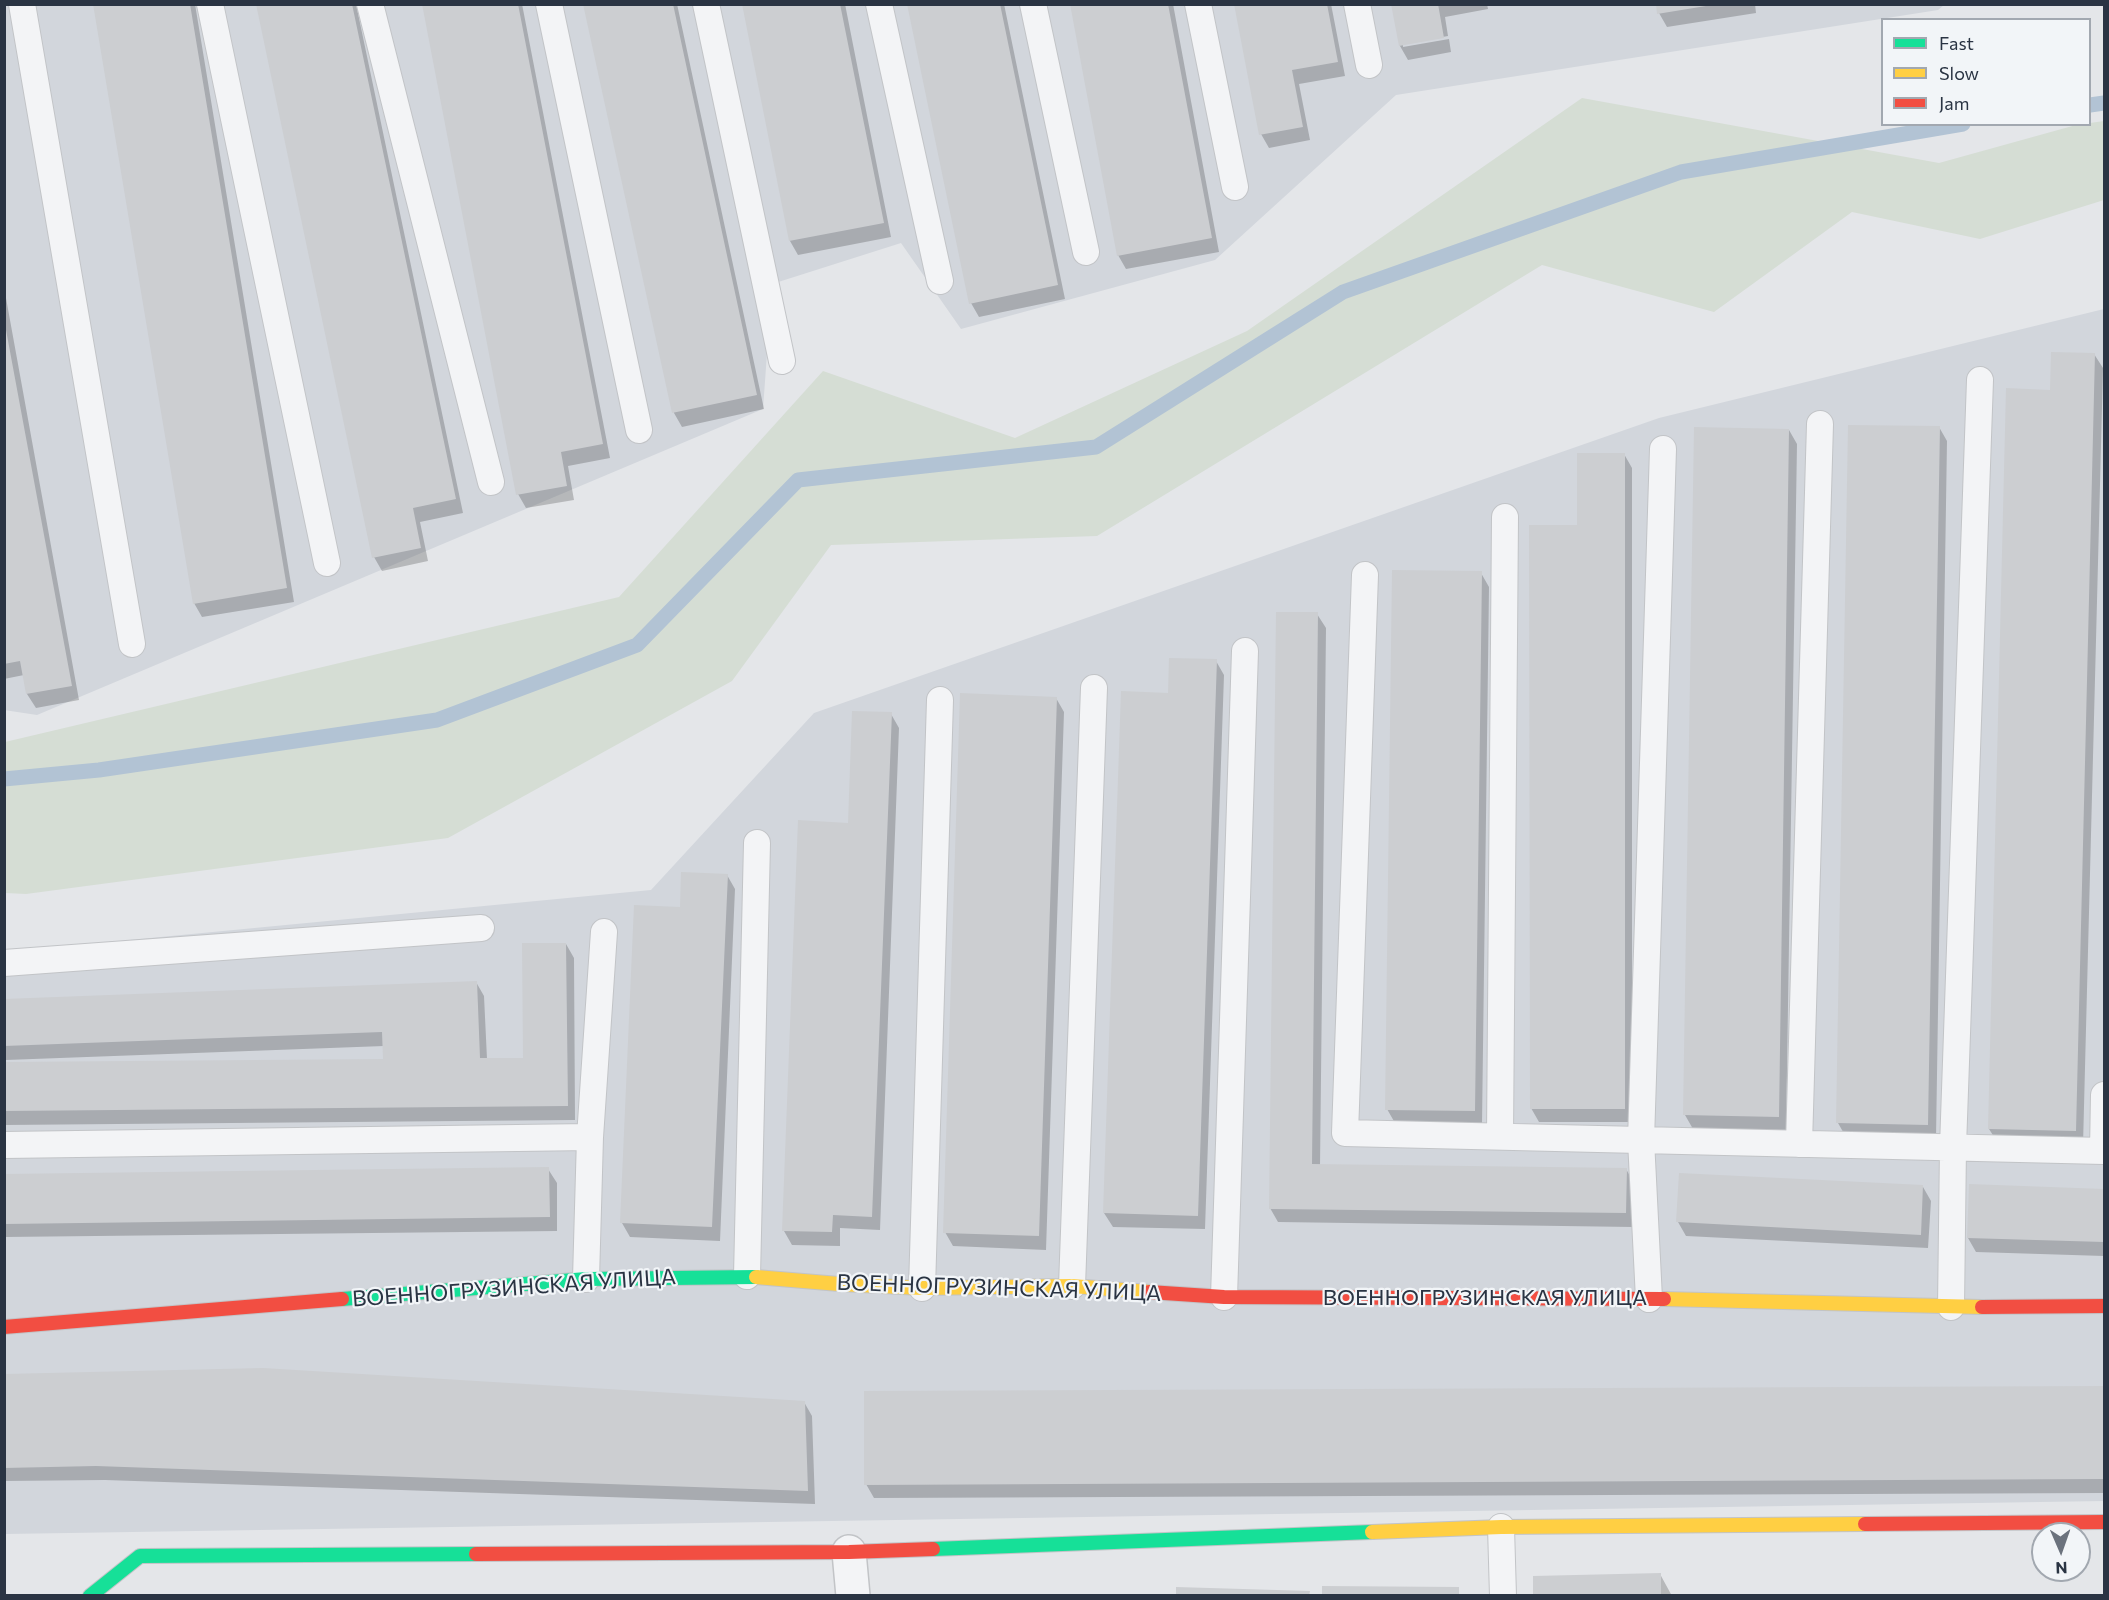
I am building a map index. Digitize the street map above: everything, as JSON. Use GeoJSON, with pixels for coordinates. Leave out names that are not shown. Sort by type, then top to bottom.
{"type":"FeatureCollection","features":[{"type":"Feature","properties":{"kind":"street","name":"ВОЕННОГРУЗИНСКАЯ УЛИЦА"},"geometry":{"type":"LineString","coordinates":[[4,1327],[586,1279],[747,1276],[922,1288],[1072,1286],[1224,1296],[1648,1299],[1951,1307],[2104,1306]]}},
{"type":"Feature","properties":{"kind":"street"},"geometry":{"type":"LineString","coordinates":[[90,1596],[140,1556],[849,1552],[1501,1527],[2104,1522]]}},
{"type":"Feature","properties":{"kind":"street"},"geometry":{"type":"LineString","coordinates":[[849,1552],[852,1596]]}},
{"type":"Feature","properties":{"kind":"lane"},"geometry":{"type":"LineString","coordinates":[[22,4],[132,644]]}},
{"type":"Feature","properties":{"kind":"lane"},"geometry":{"type":"LineString","coordinates":[[210,4],[327,563]]}},
{"type":"Feature","properties":{"kind":"lane"},"geometry":{"type":"LineString","coordinates":[[370,4],[491,482]]}},
{"type":"Feature","properties":{"kind":"lane"},"geometry":{"type":"LineString","coordinates":[[549,4],[639,430]]}},
{"type":"Feature","properties":{"kind":"lane"},"geometry":{"type":"LineString","coordinates":[[706,4],[782,361]]}},
{"type":"Feature","properties":{"kind":"lane"},"geometry":{"type":"LineString","coordinates":[[879,4],[940,281]]}},
{"type":"Feature","properties":{"kind":"lane"},"geometry":{"type":"LineString","coordinates":[[1033,4],[1086,252]]}},
{"type":"Feature","properties":{"kind":"lane"},"geometry":{"type":"LineString","coordinates":[[1198,4],[1235,187]]}},
{"type":"Feature","properties":{"kind":"lane"},"geometry":{"type":"LineString","coordinates":[[1357,4],[1369,65]]}},
{"type":"Feature","properties":{"kind":"lane"},"geometry":{"type":"LineString","coordinates":[[1951,1307],[1953,1147],[1980,380]]}},
{"type":"Feature","properties":{"kind":"lane"},"geometry":{"type":"LineString","coordinates":[[1799,1144],[1820,424]]}},
{"type":"Feature","properties":{"kind":"lane"},"geometry":{"type":"LineString","coordinates":[[1648,1299],[1641,1140],[1663,449]]}},
{"type":"Feature","properties":{"kind":"lane"},"geometry":{"type":"LineString","coordinates":[[1500,1136],[1505,517]]}},
{"type":"Feature","properties":{"kind":"lane"},"geometry":{"type":"LineString","coordinates":[[1365,575],[1345,1133],[2104,1151],[2104,1095]]}},
{"type":"Feature","properties":{"kind":"lane"},"geometry":{"type":"LineString","coordinates":[[1224,1296],[1245,651]]}},
{"type":"Feature","properties":{"kind":"lane"},"geometry":{"type":"LineString","coordinates":[[1072,1286],[1094,688]]}},
{"type":"Feature","properties":{"kind":"lane"},"geometry":{"type":"LineString","coordinates":[[922,1288],[940,700]]}},
{"type":"Feature","properties":{"kind":"lane"},"geometry":{"type":"LineString","coordinates":[[747,1276],[757,843]]}},
{"type":"Feature","properties":{"kind":"lane"},"geometry":{"type":"LineString","coordinates":[[4,963],[481,928]]}},
{"type":"Feature","properties":{"kind":"lane"},"geometry":{"type":"LineString","coordinates":[[586,1279],[590,1137],[604,932]]}},
{"type":"Feature","properties":{"kind":"lane"},"geometry":{"type":"LineString","coordinates":[[4,1145],[590,1137]]}},
{"type":"Feature","properties":{"kind":"lane"},"geometry":{"type":"LineString","coordinates":[[1501,1527],[1503,1596]]}},
{"type":"Feature","properties":{"kind":"shaded area"},"geometry":{"type":"Polygon","coordinates":[[[4,5],[1944,5],[1938,10],[1396,95],[1215,260],[961,329],[901,243],[772,284],[763,409],[37,715],[4,710],[4,5]]]}},
{"type":"Feature","properties":{"kind":"shaded area"},"geometry":{"type":"Polygon","coordinates":[[[1582,98],[1939,163],[2072,126],[2091,126],[2091,123],[2104,121],[2104,200],[1980,239],[1852,212],[1714,312],[1542,265],[1097,536],[831,545],[732,681],[448,838],[26,894],[5,893],[5,742],[619,597],[823,371],[1015,438],[1247,331],[1582,98]]]}},
{"type":"Feature","properties":{"kind":"shaded area"},"geometry":{"type":"Polygon","coordinates":[[[2104,309],[2104,1501],[5,1534],[4,952],[651,890],[814,713],[1659,418],[2104,309]]]}},
{"type":"Feature","properties":{"kind":"building"},"geometry":{"type":"Polygon","coordinates":[[[93,4],[190,4],[287,588],[193,604],[93,4]]]}},
{"type":"Feature","properties":{"kind":"building"},"geometry":{"type":"Polygon","coordinates":[[[256,4],[352,4],[456,499],[413,508],[421,548],[372,558],[256,4]]]}},
{"type":"Feature","properties":{"kind":"building"},"geometry":{"type":"Polygon","coordinates":[[[422,4],[518,4],[603,444],[561,452],[567,486],[516,495],[422,4]]]}},
{"type":"Feature","properties":{"kind":"building"},"geometry":{"type":"Polygon","coordinates":[[[583,4],[673,4],[757,395],[672,413],[583,4]]]}},
{"type":"Feature","properties":{"kind":"building"},"geometry":{"type":"Polygon","coordinates":[[[742,4],[840,4],[884,223],[789,241],[742,4]]]}},
{"type":"Feature","properties":{"kind":"building"},"geometry":{"type":"Polygon","coordinates":[[[907,4],[1000,4],[1058,285],[969,304],[907,4]]]}},
{"type":"Feature","properties":{"kind":"building"},"geometry":{"type":"Polygon","coordinates":[[[1070,4],[1168,4],[1212,238],[1117,256],[1070,4]]]}},
{"type":"Feature","properties":{"kind":"building"},"geometry":{"type":"Polygon","coordinates":[[[1234,4],[1327,4],[1338,62],[1292,70],[1303,127],[1259,135],[1234,4]]]}},
{"type":"Feature","properties":{"kind":"building"},"geometry":{"type":"Polygon","coordinates":[[[1391,4],[1438,4],[1444,38],[1399,46],[1391,4]]]}},
{"type":"Feature","properties":{"kind":"building"},"geometry":{"type":"Polygon","coordinates":[[[1656,4],[1705,4],[1706,6],[1657,14],[1656,4]]]}},
{"type":"Feature","properties":{"kind":"building"},"geometry":{"type":"Polygon","coordinates":[[[4,319],[72,686],[26,694],[20,661],[4,664],[4,319]]]}},
{"type":"Feature","properties":{"kind":"building"},"geometry":{"type":"Polygon","coordinates":[[[2051,352],[2095,353],[2076,1131],[1988,1129],[2006,388],[2050,390],[2051,352]]]}},
{"type":"Feature","properties":{"kind":"building"},"geometry":{"type":"Polygon","coordinates":[[[1848,425],[1940,426],[1928,1125],[1836,1123],[1848,425]]]}},
{"type":"Feature","properties":{"kind":"building"},"geometry":{"type":"Polygon","coordinates":[[[1694,427],[1789,429],[1779,1117],[1683,1115],[1694,427]]]}},
{"type":"Feature","properties":{"kind":"building"},"geometry":{"type":"Polygon","coordinates":[[[1577,453],[1625,453],[1625,1109],[1530,1109],[1529,525],[1577,525],[1577,453]]]}},
{"type":"Feature","properties":{"kind":"building"},"geometry":{"type":"Polygon","coordinates":[[[1392,570],[1482,571],[1475,1111],[1385,1110],[1392,570]]]}},
{"type":"Feature","properties":{"kind":"building"},"geometry":{"type":"Polygon","coordinates":[[[1276,612],[1318,612],[1312,1164],[1627,1168],[1626,1213],[1269,1209],[1276,612]]]}},
{"type":"Feature","properties":{"kind":"building"},"geometry":{"type":"Polygon","coordinates":[[[1169,658],[1217,659],[1198,1216],[1103,1213],[1121,691],[1168,693],[1169,658]]]}},
{"type":"Feature","properties":{"kind":"building"},"geometry":{"type":"Polygon","coordinates":[[[960,693],[1057,697],[1039,1236],[943,1233],[960,693]]]}},
{"type":"Feature","properties":{"kind":"building"},"geometry":{"type":"Polygon","coordinates":[[[852,711],[892,712],[872,1217],[833,1215],[832,1232],[782,1231],[798,820],[848,823],[852,711]]]}},
{"type":"Feature","properties":{"kind":"building"},"geometry":{"type":"Polygon","coordinates":[[[681,872],[728,874],[712,1227],[620,1223],[634,905],[680,907],[681,872]]]}},
{"type":"Feature","properties":{"kind":"building"},"geometry":{"type":"Polygon","coordinates":[[[522,943],[566,943],[568,1106],[4,1111],[4,1062],[383,1059],[382,1032],[4,1046],[4,999],[477,981],[480,1058],[523,1058],[522,943]]]}},
{"type":"Feature","properties":{"kind":"building"},"geometry":{"type":"Polygon","coordinates":[[[549,1167],[550,1217],[4,1224],[4,1174],[549,1167]]]}},
{"type":"Feature","properties":{"kind":"building"},"geometry":{"type":"Polygon","coordinates":[[[1679,1173],[1923,1185],[1921,1235],[1676,1222],[1679,1173]]]}},
{"type":"Feature","properties":{"kind":"building"},"geometry":{"type":"Polygon","coordinates":[[[1969,1184],[2104,1189],[2104,1242],[1967,1238],[1969,1184]]]}},
{"type":"Feature","properties":{"kind":"building"},"geometry":{"type":"Polygon","coordinates":[[[263,1368],[805,1401],[808,1491],[96,1466],[4,1468],[4,1374],[263,1368]]]}},
{"type":"Feature","properties":{"kind":"building"},"geometry":{"type":"Polygon","coordinates":[[[2104,1386],[2104,1479],[864,1485],[864,1391],[2104,1386]]]}},
{"type":"Feature","properties":{"kind":"building"},"geometry":{"type":"Polygon","coordinates":[[[1661,1573],[1661,1596],[1533,1596],[1533,1576],[1661,1573]]]}},
{"type":"Feature","properties":{"kind":"building"},"geometry":{"type":"Polygon","coordinates":[[[1322,1586],[1459,1587],[1459,1596],[1322,1596],[1322,1586]]]}},
{"type":"Feature","properties":{"kind":"building"},"geometry":{"type":"Polygon","coordinates":[[[1176,1587],[1310,1591],[1309,1596],[1176,1596],[1176,1587]]]}},
{"type":"Feature","properties":{"kind":"waterway"},"geometry":{"type":"LineString","coordinates":[[2091,105],[2104,103]]}},
{"type":"Feature","properties":{"kind":"waterway"},"geometry":{"type":"LineString","coordinates":[[4,779],[99,770],[437,720],[637,645],[798,480],[1096,447],[1343,292],[1681,172],[1951,126]]}},
{"type":"Feature","properties":{"kind":"traffic: fast"},"geometry":{"type":"LineString","coordinates":[[342,1299],[586,1279],[756,1277]]}},
{"type":"Feature","properties":{"kind":"traffic: fast"},"geometry":{"type":"LineString","coordinates":[[933,1549],[1372,1532]]}},
{"type":"Feature","properties":{"kind":"traffic: fast"},"geometry":{"type":"LineString","coordinates":[[90,1596],[140,1556],[476,1554]]}},
{"type":"Feature","properties":{"kind":"traffic: slow"},"geometry":{"type":"LineString","coordinates":[[756,1277],[922,1288],[1072,1286],[1149,1292]]}},
{"type":"Feature","properties":{"kind":"traffic: slow"},"geometry":{"type":"LineString","coordinates":[[1664,1299],[1982,1307]]}},
{"type":"Feature","properties":{"kind":"traffic: slow"},"geometry":{"type":"LineString","coordinates":[[1372,1532],[1501,1527],[1865,1524]]}},
{"type":"Feature","properties":{"kind":"traffic: jam"},"geometry":{"type":"LineString","coordinates":[[1149,1292],[1224,1297],[1664,1299]]}},
{"type":"Feature","properties":{"kind":"traffic: jam"},"geometry":{"type":"LineString","coordinates":[[4,1327],[342,1299]]}},
{"type":"Feature","properties":{"kind":"traffic: jam"},"geometry":{"type":"LineString","coordinates":[[1982,1307],[2104,1306]]}},
{"type":"Feature","properties":{"kind":"traffic: jam"},"geometry":{"type":"LineString","coordinates":[[1865,1524],[2104,1522]]}},
{"type":"Feature","properties":{"kind":"traffic: jam"},"geometry":{"type":"LineString","coordinates":[[476,1554],[849,1552],[933,1549]]}}]}
